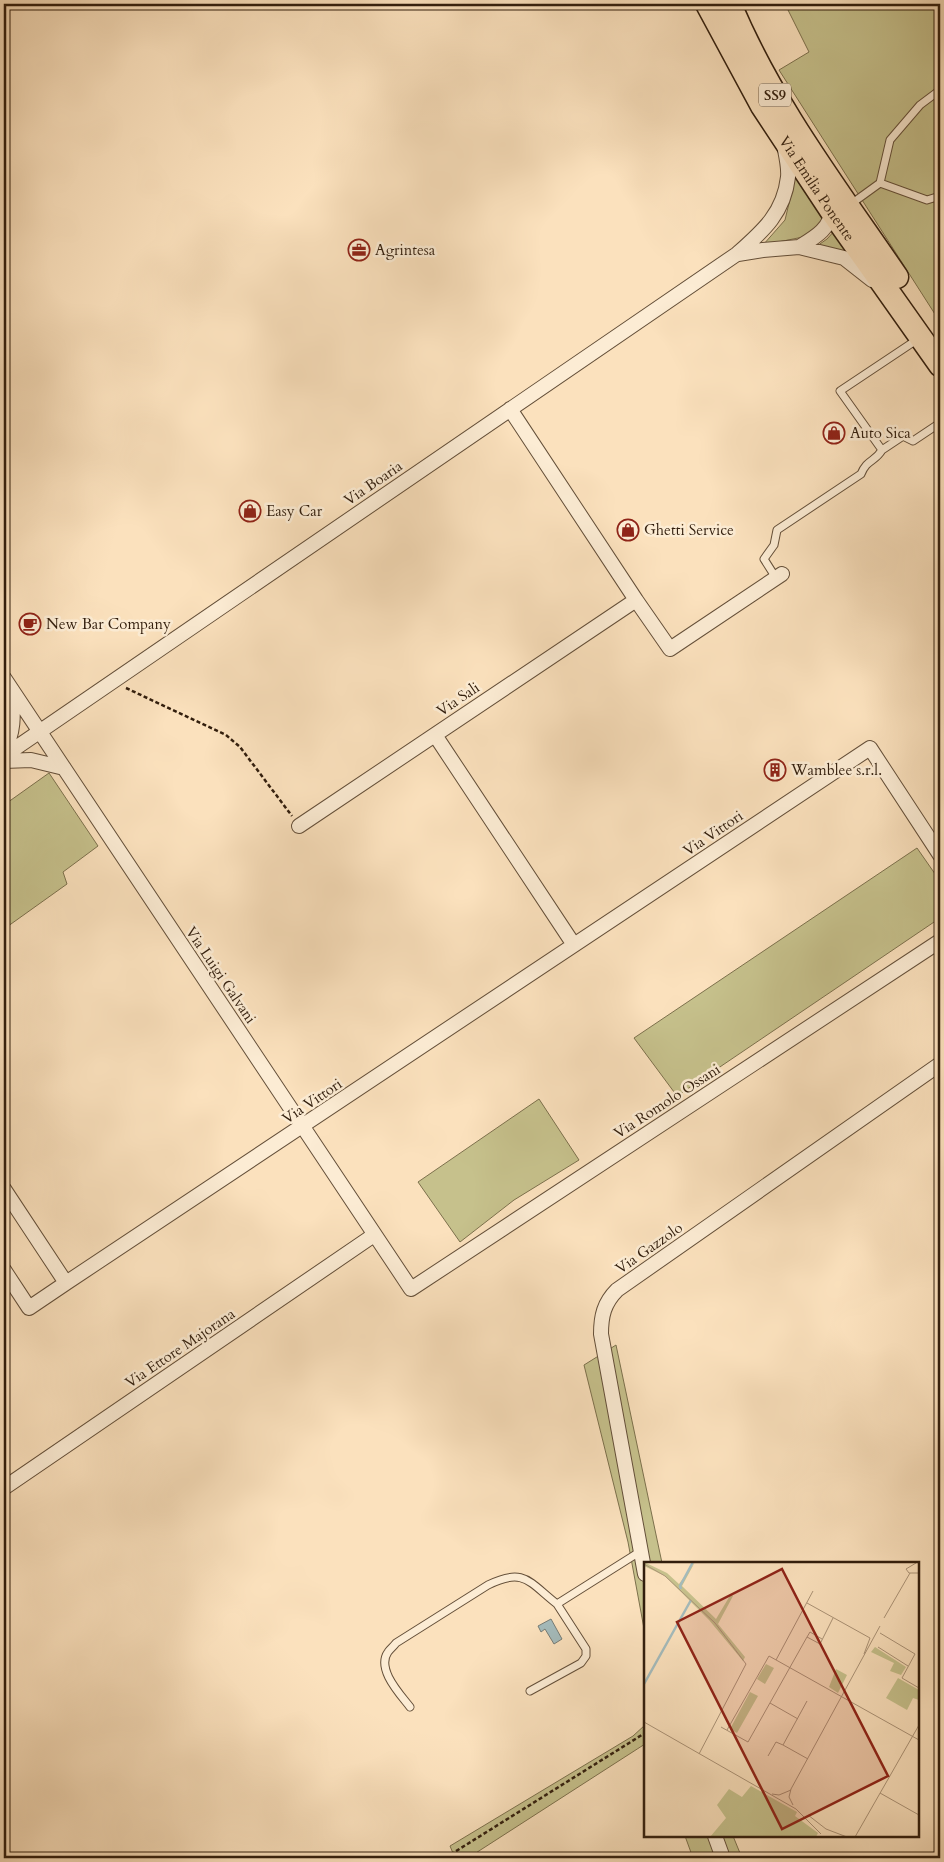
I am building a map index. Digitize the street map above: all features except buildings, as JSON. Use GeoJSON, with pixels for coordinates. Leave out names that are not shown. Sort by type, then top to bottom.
{"type":"FeatureCollection","features":[{"type":"Feature","properties":{"kind":"main road","name":"Via Emilia Ponente"},"geometry":{"type":"LineString","coordinates":[[707,4],[762,106],[783,137],[841,209],[930,341],[940,365]]}},
{"type":"Feature","properties":{"kind":"main road","name":"Via Emilia Ponente"},"geometry":{"type":"LineString","coordinates":[[730,4],[776,98],[831,179],[841,209],[888,291],[930,341]]}},
{"type":"Feature","properties":{"kind":"street","name":"Via Boaria"},"geometry":{"type":"LineString","coordinates":[[4,756],[737,254],[761,232],[780,207],[788,176],[783,137]]}},
{"type":"Feature","properties":{"kind":"street","name":"Via Boaria"},"geometry":{"type":"LineString","coordinates":[[799,247],[819,236],[841,209]]}},
{"type":"Feature","properties":{"kind":"street","name":"Via Boaria"},"geometry":{"type":"LineString","coordinates":[[737,254],[799,247],[844,258],[888,291]]}},
{"type":"Feature","properties":{"kind":"street"},"geometry":{"type":"LineString","coordinates":[[510,409],[670,649],[779,576]]}},
{"type":"Feature","properties":{"kind":"street","name":"Via Sali"},"geometry":{"type":"LineString","coordinates":[[299,826],[636,600]]}},
{"type":"Feature","properties":{"kind":"street"},"geometry":{"type":"LineString","coordinates":[[4,750],[11,735],[13,722],[8,684]]}},
{"type":"Feature","properties":{"kind":"street","name":"Via Luigi Galvani"},"geometry":{"type":"LineString","coordinates":[[8,684],[411,1289]]}},
{"type":"Feature","properties":{"kind":"street"},"geometry":{"type":"LineString","coordinates":[[435,735],[574,944]]}},
{"type":"Feature","properties":{"kind":"street","name":"Via Vittori"},"geometry":{"type":"LineString","coordinates":[[4,1270],[29,1308],[870,748],[940,855]]}},
{"type":"Feature","properties":{"kind":"street"},"geometry":{"type":"LineString","coordinates":[[4,761],[31,760],[64,768]]}},
{"type":"Feature","properties":{"kind":"street","name":"Via Romolo Ossani"},"geometry":{"type":"LineString","coordinates":[[411,1289],[940,941]]}},
{"type":"Feature","properties":{"kind":"street","name":"Via Gazzolo"},"geometry":{"type":"LineString","coordinates":[[644,1568],[601,1334],[602,1314],[610,1297],[617,1290],[940,1064]]}},
{"type":"Feature","properties":{"kind":"street"},"geometry":{"type":"LineString","coordinates":[[4,1189],[66,1284]]}},
{"type":"Feature","properties":{"kind":"street","name":"Via Ettore Majorana"},"geometry":{"type":"LineString","coordinates":[[4,1488],[374,1234]]}},
{"type":"Feature","properties":{"kind":"street"},"geometry":{"type":"LineString","coordinates":[[715,1837],[723,1858]]}},
{"type":"Feature","properties":{"kind":"lane"},"geometry":{"type":"LineString","coordinates":[[841,209],[880,183],[890,140],[920,105],[940,90]]}},
{"type":"Feature","properties":{"kind":"lane"},"geometry":{"type":"LineString","coordinates":[[880,183],[927,200],[940,196]]}},
{"type":"Feature","properties":{"kind":"lane"},"geometry":{"type":"LineString","coordinates":[[882,450],[840,391],[930,341]]}},
{"type":"Feature","properties":{"kind":"lane"},"geometry":{"type":"LineString","coordinates":[[779,576],[764,559],[774,545],[777,530],[862,474],[865,465],[878,456],[882,450],[903,436],[913,442],[940,423]]}},
{"type":"Feature","properties":{"kind":"lane"},"geometry":{"type":"LineString","coordinates":[[556,1604],[641,1551]]}},
{"type":"Feature","properties":{"kind":"lane"},"geometry":{"type":"LineString","coordinates":[[410,1707],[386,1672],[385,1661],[387,1653],[396,1643],[488,1585],[504,1577],[517,1576],[529,1581],[556,1604],[586,1649],[586,1656],[581,1662],[530,1691]]}},
{"type":"Feature","properties":{"kind":"path"},"geometry":{"type":"LineString","coordinates":[[111,682],[226,735],[240,747],[299,826]]}},
{"type":"Feature","properties":{"kind":"path"},"geometry":{"type":"LineString","coordinates":[[445,1858],[644,1734]]}},
{"type":"Feature","properties":{"kind":"shaded area"},"geometry":{"type":"Polygon","coordinates":[[[785,4],[940,4],[940,322],[779,70],[809,52],[785,4]]]}},
{"type":"Feature","properties":{"kind":"shaded area"},"geometry":{"type":"Polygon","coordinates":[[[797,170],[825,213],[818,230],[808,236],[763,245],[785,220],[797,170]]]}},
{"type":"Feature","properties":{"kind":"shaded area"},"geometry":{"type":"Polygon","coordinates":[[[836,229],[857,260],[817,246],[836,229]]]}},
{"type":"Feature","properties":{"kind":"shaded area"},"geometry":{"type":"Polygon","coordinates":[[[49,773],[98,846],[63,872],[67,884],[4,929],[4,805],[49,773]]]}},
{"type":"Feature","properties":{"kind":"shaded area"},"geometry":{"type":"Polygon","coordinates":[[[917,848],[940,881],[940,918],[677,1096],[634,1038],[917,848]]]}},
{"type":"Feature","properties":{"kind":"shaded area"},"geometry":{"type":"Polygon","coordinates":[[[539,1099],[579,1160],[514,1200],[460,1242],[418,1182],[539,1099]]]}},
{"type":"Feature","properties":{"kind":"shaded area"},"geometry":{"type":"Polygon","coordinates":[[[616,1345],[662,1562],[644,1562],[644,1629],[628,1542],[584,1365],[616,1345]]]}},
{"type":"Feature","properties":{"kind":"shaded area"},"geometry":{"type":"Polygon","coordinates":[[[644,1726],[644,1745],[468,1858],[455,1858],[450,1846],[633,1736],[644,1726]]]}},
{"type":"Feature","properties":{"kind":"shaded area"},"geometry":{"type":"Polygon","coordinates":[[[685,1837],[733,1837],[742,1858],[693,1858],[685,1837]]]}},
{"type":"Feature","properties":{"kind":"water"},"geometry":{"type":"Polygon","coordinates":[[[551,1619],[562,1639],[554,1644],[545,1629],[541,1632],[538,1626],[551,1619]]]}},
{"type":"Feature","properties":{"kind":"place","name":"Agrintesa"},"geometry":{"type":"Point","coordinates":[359,250]}},
{"type":"Feature","properties":{"kind":"place","name":"Auto Sica"},"geometry":{"type":"Point","coordinates":[834,433]}},
{"type":"Feature","properties":{"kind":"place","name":"Easy Car"},"geometry":{"type":"Point","coordinates":[250,511]}},
{"type":"Feature","properties":{"kind":"place","name":"Ghetti Service"},"geometry":{"type":"Point","coordinates":[628,530]}},
{"type":"Feature","properties":{"kind":"place","name":"New Bar Company"},"geometry":{"type":"Point","coordinates":[30,624]}},
{"type":"Feature","properties":{"kind":"place","name":"Wamblee s.r.l."},"geometry":{"type":"Point","coordinates":[775,770]}}]}
